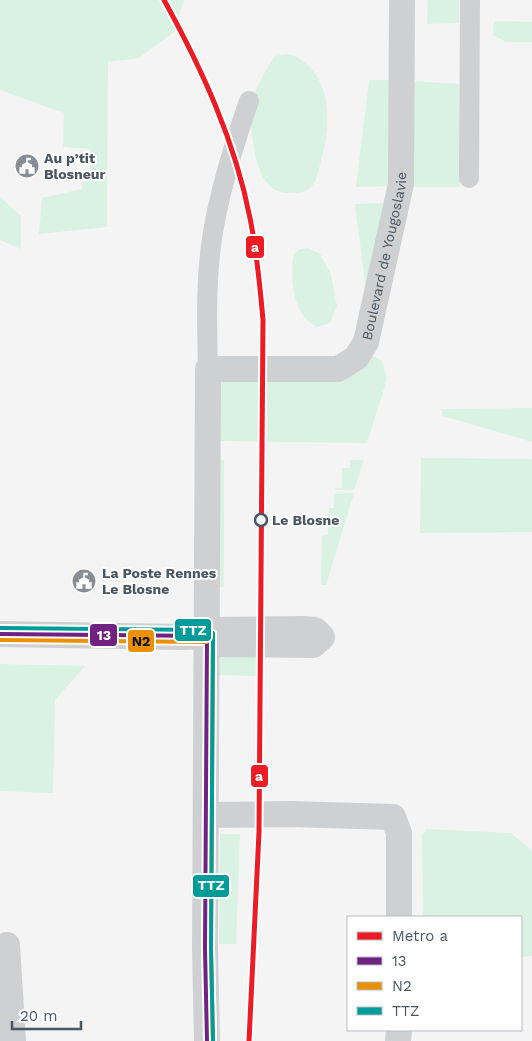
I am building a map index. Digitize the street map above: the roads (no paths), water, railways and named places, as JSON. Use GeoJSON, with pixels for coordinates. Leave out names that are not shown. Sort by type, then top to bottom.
{"type":"FeatureCollection","features":[{"type":"Feature","properties":{"kind":"street","name":"Boulevard de Yougoslavie"},"geometry":{"type":"LineString","coordinates":[[208,369],[338,369],[356,358],[366,342],[401,184],[402,0]]}},
{"type":"Feature","properties":{"kind":"street"},"geometry":{"type":"LineString","coordinates":[[469,178],[470,0]]}},
{"type":"Feature","properties":{"kind":"street"},"geometry":{"type":"LineString","coordinates":[[206,1041],[207,306],[210,252],[216,217],[240,127],[249,101]]}},
{"type":"Feature","properties":{"kind":"street"},"geometry":{"type":"LineString","coordinates":[[0,634],[207,636]]}},
{"type":"Feature","properties":{"kind":"street"},"geometry":{"type":"LineString","coordinates":[[206,814],[394,817],[399,833],[399,916]]}},
{"type":"Feature","properties":{"kind":"street"},"geometry":{"type":"LineString","coordinates":[[7,945],[13,1041]]}},
{"type":"Feature","properties":{"kind":"metro line","name":"a"},"geometry":{"type":"LineString","coordinates":[[164,0],[204,79],[236,161],[244,189],[252,231],[263,320],[259,832],[249,1041]]}},
{"type":"Feature","properties":{"kind":"place","name":"Au p’tit Blosneur"},"geometry":{"type":"Point","coordinates":[27,166]}},
{"type":"Feature","properties":{"kind":"place","name":"Le Blosne"},"geometry":{"type":"Point","coordinates":[261,520]}},
{"type":"Feature","properties":{"kind":"place","name":"La Poste Rennes Le Blosne"},"geometry":{"type":"Point","coordinates":[84,581]}}]}
